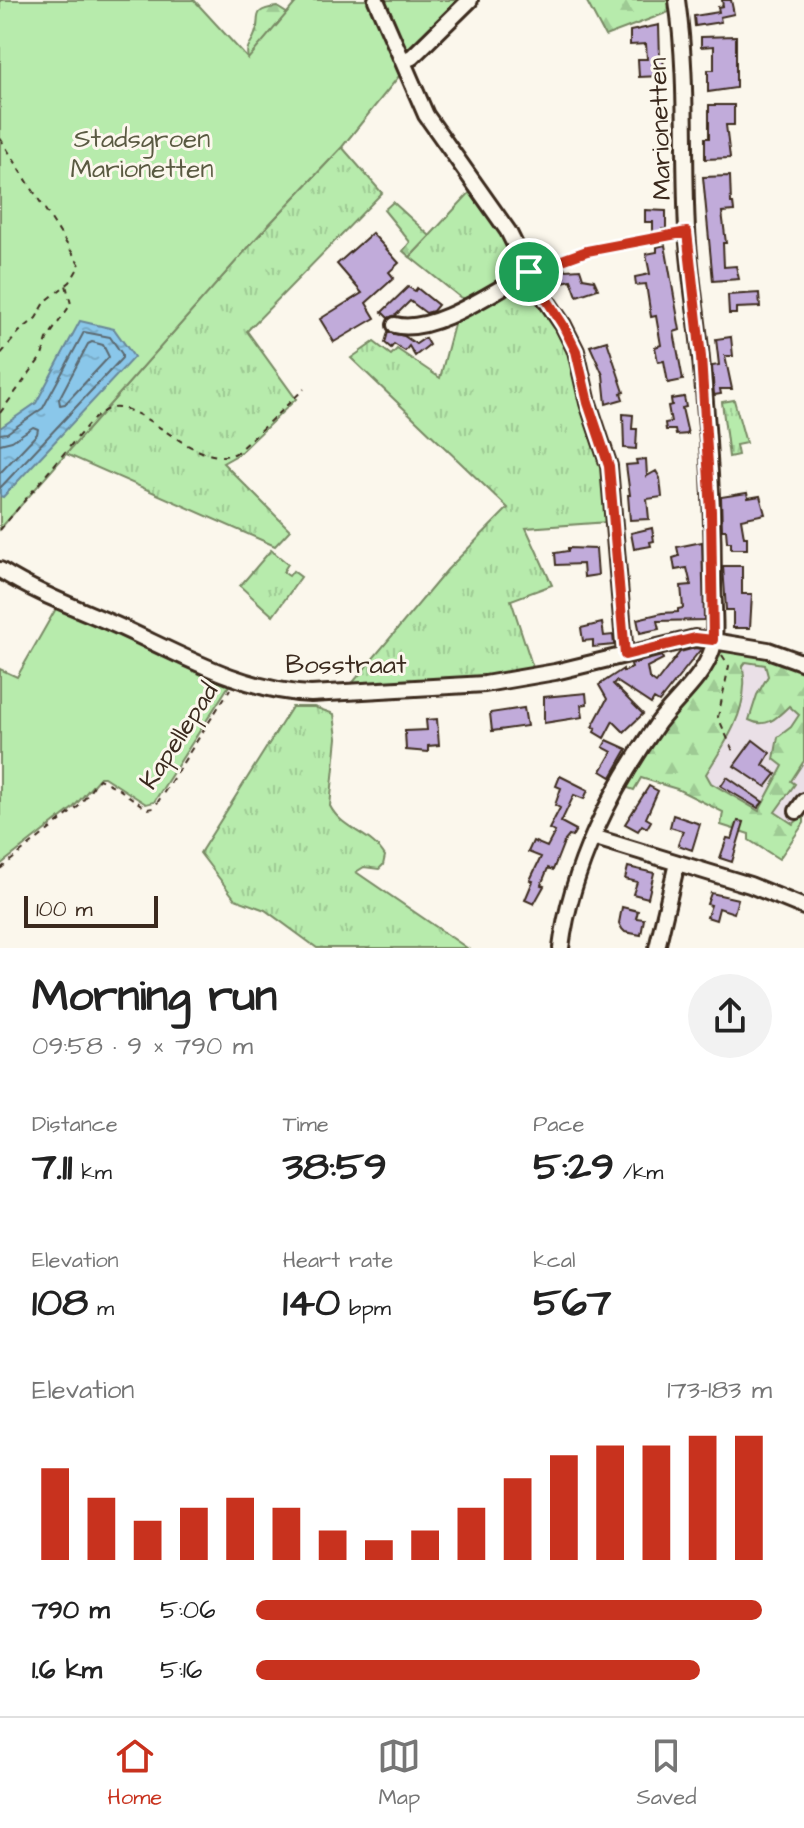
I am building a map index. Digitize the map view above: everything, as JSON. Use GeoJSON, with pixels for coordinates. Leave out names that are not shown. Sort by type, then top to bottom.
{"type":"FeatureCollection","features":[{"type":"Feature","properties":{"kind":"street"},"geometry":{"type":"LineString","coordinates":[[376,0],[426,115],[508,231],[576,351],[588,403],[609,466],[625,655]]}},
{"type":"Feature","properties":{"kind":"street"},"geometry":{"type":"LineString","coordinates":[[403,61],[412,57],[470,0]]}},
{"type":"Feature","properties":{"kind":"street","name":"Marionetten"},"geometry":{"type":"LineString","coordinates":[[677,0],[685,87],[687,232],[701,357],[711,511],[713,643]]}},
{"type":"Feature","properties":{"kind":"street"},"geometry":{"type":"LineString","coordinates":[[395,325],[407,328],[430,323],[529,272]]}},
{"type":"Feature","properties":{"kind":"street","name":"Bosstraat"},"geometry":{"type":"LineString","coordinates":[[0,570],[49,596],[237,679],[287,693],[485,684],[550,673],[695,638],[768,650],[804,663]]}},
{"type":"Feature","properties":{"kind":"street"},"geometry":{"type":"LineString","coordinates":[[561,948],[565,917],[593,837],[658,722],[694,679],[713,643]]}},
{"type":"Feature","properties":{"kind":"street"},"geometry":{"type":"LineString","coordinates":[[593,837],[750,885],[804,907]]}},
{"type":"Feature","properties":{"kind":"street"},"geometry":{"type":"LineString","coordinates":[[657,948],[677,863]]}},
{"type":"Feature","properties":{"kind":"path"},"geometry":{"type":"LineString","coordinates":[[0,138],[80,265],[66,285],[46,301],[36,318],[19,332],[0,355]]}},
{"type":"Feature","properties":{"kind":"path"},"geometry":{"type":"LineString","coordinates":[[529,272],[587,251],[687,232]]}},
{"type":"Feature","properties":{"kind":"path"},"geometry":{"type":"LineString","coordinates":[[0,413],[42,356],[47,339],[71,304],[66,285]]}},
{"type":"Feature","properties":{"kind":"path"},"geometry":{"type":"LineString","coordinates":[[0,530],[91,421],[108,408],[125,409],[210,456],[228,457],[304,389]]}},
{"type":"Feature","properties":{"kind":"path"},"geometry":{"type":"LineString","coordinates":[[0,520],[7,522]]}},
{"type":"Feature","properties":{"kind":"path"},"geometry":{"type":"LineString","coordinates":[[713,643],[729,666],[718,717],[733,751]]}},
{"type":"Feature","properties":{"kind":"path","name":"Kapellepad"},"geometry":{"type":"LineString","coordinates":[[0,869],[79,806],[99,779],[147,809],[154,808],[237,679]]}},
{"type":"Feature","properties":{"kind":"shaded area"},"geometry":{"type":"Polygon","coordinates":[[[720,651],[804,666],[804,823],[779,859],[749,840],[749,834],[721,825],[723,812],[677,789],[666,788],[720,651]]]}},
{"type":"Feature","properties":{"kind":"green space","name":"Stadsgroen Marionetten"},"geometry":{"type":"Polygon","coordinates":[[[0,0],[194,0],[248,59],[298,0],[463,0],[415,50],[400,75],[342,147],[260,234],[0,529],[0,0]]]}},
{"type":"Feature","properties":{"kind":"green space"},"geometry":{"type":"Polygon","coordinates":[[[586,0],[673,0],[674,10],[605,36],[586,0]]]}},
{"type":"Feature","properties":{"kind":"green space"},"geometry":{"type":"Polygon","coordinates":[[[277,7],[288,14],[248,60],[248,48],[257,28],[258,16],[263,10],[277,7]]]}},
{"type":"Feature","properties":{"kind":"green space"},"geometry":{"type":"Polygon","coordinates":[[[342,147],[382,193],[247,331],[296,399],[239,454],[223,463],[290,530],[275,546],[66,454],[260,234],[342,147]]]}},
{"type":"Feature","properties":{"kind":"green space"},"geometry":{"type":"Polygon","coordinates":[[[474,188],[499,222],[521,270],[468,300],[410,257],[474,188]]]}},
{"type":"Feature","properties":{"kind":"green space"},"geometry":{"type":"Polygon","coordinates":[[[393,202],[430,236],[410,257],[403,251],[410,242],[384,210],[393,202]]]}},
{"type":"Feature","properties":{"kind":"green space"},"geometry":{"type":"Polygon","coordinates":[[[530,285],[568,339],[604,470],[608,522],[526,528],[552,585],[511,600],[534,671],[487,678],[349,687],[447,570],[508,508],[351,358],[374,342],[391,355],[397,349],[440,378],[457,313],[511,286],[525,294],[530,285]]]}},
{"type":"Feature","properties":{"kind":"green space"},"geometry":{"type":"Polygon","coordinates":[[[734,400],[746,443],[736,445],[738,455],[729,457],[722,402],[734,400]]]}},
{"type":"Feature","properties":{"kind":"green space"},"geometry":{"type":"Polygon","coordinates":[[[271,550],[288,564],[283,572],[289,576],[293,571],[301,577],[273,616],[240,586],[271,550]]]}},
{"type":"Feature","properties":{"kind":"green space"},"geometry":{"type":"Polygon","coordinates":[[[58,605],[230,684],[154,802],[146,804],[100,777],[73,808],[0,865],[0,669],[17,677],[58,605]]]}},
{"type":"Feature","properties":{"kind":"green space"},"geometry":{"type":"Polygon","coordinates":[[[723,651],[766,651],[804,666],[804,761],[791,781],[795,784],[775,812],[793,824],[804,815],[804,823],[779,859],[749,840],[749,834],[721,825],[723,812],[677,789],[641,778],[634,790],[625,787],[634,768],[717,654],[723,651]],[[746,662],[743,666],[740,710],[706,774],[711,783],[759,811],[783,766],[774,759],[778,737],[791,727],[799,715],[789,706],[766,723],[749,720],[757,695],[768,676],[765,665],[746,662]]]}},
{"type":"Feature","properties":{"kind":"green space"},"geometry":{"type":"Polygon","coordinates":[[[292,707],[314,707],[334,714],[337,738],[330,806],[342,821],[373,842],[385,856],[379,869],[364,867],[356,872],[467,948],[317,948],[265,910],[235,899],[200,853],[292,707]]]}},
{"type":"Feature","properties":{"kind":"water"},"geometry":{"type":"Polygon","coordinates":[[[80,321],[114,329],[134,357],[3,497],[0,496],[0,428],[36,403],[80,321]]]}},
{"type":"Feature","properties":{"kind":"building"},"geometry":{"type":"Polygon","coordinates":[[[722,0],[731,0],[734,14],[720,17],[721,22],[695,26],[694,16],[719,12],[718,7],[723,6],[722,0]]]}},
{"type":"Feature","properties":{"kind":"building"},"geometry":{"type":"Polygon","coordinates":[[[659,25],[660,58],[663,58],[664,70],[661,70],[661,76],[639,77],[638,59],[647,59],[646,44],[630,45],[630,31],[659,25]]]}},
{"type":"Feature","properties":{"kind":"building"},"geometry":{"type":"Polygon","coordinates":[[[736,36],[736,88],[708,92],[708,70],[714,70],[714,46],[701,47],[701,37],[736,36]]]}},
{"type":"Feature","properties":{"kind":"building"},"geometry":{"type":"Polygon","coordinates":[[[709,105],[734,105],[734,125],[726,125],[730,158],[705,159],[705,138],[709,138],[709,105]]]}},
{"type":"Feature","properties":{"kind":"building"},"geometry":{"type":"Polygon","coordinates":[[[730,176],[734,211],[722,212],[726,243],[723,243],[724,267],[736,266],[739,279],[713,281],[703,177],[730,176]]]}},
{"type":"Feature","properties":{"kind":"building"},"geometry":{"type":"Polygon","coordinates":[[[645,210],[666,211],[666,229],[662,229],[662,233],[653,233],[653,222],[645,222],[645,210]]]}},
{"type":"Feature","properties":{"kind":"building"},"geometry":{"type":"Polygon","coordinates":[[[372,233],[399,263],[389,272],[394,278],[366,303],[375,318],[334,342],[320,319],[362,293],[337,264],[372,233]]]}},
{"type":"Feature","properties":{"kind":"building"},"geometry":{"type":"Polygon","coordinates":[[[665,245],[680,330],[674,332],[683,380],[668,383],[664,361],[658,362],[655,347],[661,345],[656,316],[651,317],[646,284],[636,285],[635,277],[650,274],[646,254],[657,252],[657,247],[665,245]]]}},
{"type":"Feature","properties":{"kind":"building"},"geometry":{"type":"Polygon","coordinates":[[[564,265],[566,270],[580,269],[583,278],[594,280],[598,289],[577,296],[571,280],[563,282],[562,277],[554,279],[551,269],[564,265]]]}},
{"type":"Feature","properties":{"kind":"building"},"geometry":{"type":"Polygon","coordinates":[[[408,287],[415,291],[417,288],[438,305],[426,313],[410,301],[396,315],[388,318],[382,312],[408,287]]]}},
{"type":"Feature","properties":{"kind":"building"},"geometry":{"type":"Polygon","coordinates":[[[759,293],[760,307],[736,308],[736,314],[729,314],[728,295],[759,293]]]}},
{"type":"Feature","properties":{"kind":"building"},"geometry":{"type":"Polygon","coordinates":[[[388,332],[404,336],[416,344],[425,338],[429,345],[415,356],[409,346],[405,351],[394,344],[391,348],[385,343],[388,332]]]}},
{"type":"Feature","properties":{"kind":"building"},"geometry":{"type":"Polygon","coordinates":[[[731,337],[733,356],[725,356],[732,389],[720,389],[721,394],[714,395],[712,366],[719,365],[716,339],[731,337]]]}},
{"type":"Feature","properties":{"kind":"building"},"geometry":{"type":"Polygon","coordinates":[[[607,341],[624,392],[621,393],[623,399],[606,404],[603,375],[590,346],[607,341]]]}},
{"type":"Feature","properties":{"kind":"building"},"geometry":{"type":"Polygon","coordinates":[[[684,397],[686,407],[682,408],[688,434],[676,435],[675,430],[666,430],[665,423],[671,422],[668,406],[672,405],[671,399],[684,397]]]}},
{"type":"Feature","properties":{"kind":"building"},"geometry":{"type":"Polygon","coordinates":[[[623,414],[633,415],[632,429],[637,429],[636,449],[624,448],[623,414]]]}},
{"type":"Feature","properties":{"kind":"building"},"geometry":{"type":"Polygon","coordinates":[[[646,459],[647,476],[656,471],[662,497],[647,499],[649,519],[630,520],[626,465],[646,459]]]}},
{"type":"Feature","properties":{"kind":"building"},"geometry":{"type":"Polygon","coordinates":[[[747,493],[748,498],[760,496],[765,514],[741,519],[747,549],[731,549],[726,530],[722,530],[721,497],[747,493]]]}},
{"type":"Feature","properties":{"kind":"building"},"geometry":{"type":"Polygon","coordinates":[[[652,528],[654,541],[650,542],[651,546],[634,549],[631,533],[652,528]]]}},
{"type":"Feature","properties":{"kind":"building"},"geometry":{"type":"Polygon","coordinates":[[[702,542],[704,620],[657,621],[659,629],[640,633],[637,619],[678,612],[683,608],[681,586],[691,585],[687,568],[675,570],[673,558],[679,556],[677,547],[702,542]]]}},
{"type":"Feature","properties":{"kind":"building"},"geometry":{"type":"Polygon","coordinates":[[[568,548],[596,549],[598,575],[584,577],[583,564],[556,565],[555,553],[568,551],[568,548]]]}},
{"type":"Feature","properties":{"kind":"building"},"geometry":{"type":"Polygon","coordinates":[[[723,566],[742,566],[742,594],[752,594],[750,628],[733,628],[733,610],[726,610],[723,566]]]}},
{"type":"Feature","properties":{"kind":"building"},"geometry":{"type":"Polygon","coordinates":[[[602,623],[604,636],[613,635],[614,645],[593,647],[593,640],[583,641],[581,628],[602,623]]]}},
{"type":"Feature","properties":{"kind":"building"},"geometry":{"type":"Polygon","coordinates":[[[701,649],[659,702],[654,699],[651,704],[616,681],[613,684],[643,714],[624,732],[613,721],[604,738],[594,732],[596,728],[592,727],[607,699],[599,685],[623,669],[623,672],[632,668],[631,664],[662,656],[663,659],[647,667],[649,678],[656,683],[680,652],[701,649]]]}},
{"type":"Feature","properties":{"kind":"building"},"geometry":{"type":"Polygon","coordinates":[[[586,693],[587,704],[581,705],[583,717],[544,723],[544,697],[586,693]]]}},
{"type":"Feature","properties":{"kind":"building"},"geometry":{"type":"Polygon","coordinates":[[[524,708],[527,726],[492,731],[490,713],[524,708]]]}},
{"type":"Feature","properties":{"kind":"building"},"geometry":{"type":"Polygon","coordinates":[[[437,719],[439,745],[428,746],[428,752],[406,750],[405,731],[427,730],[426,720],[437,719]]]}},
{"type":"Feature","properties":{"kind":"building"},"geometry":{"type":"Polygon","coordinates":[[[607,740],[627,749],[611,777],[601,771],[612,752],[603,747],[607,740]]]}},
{"type":"Feature","properties":{"kind":"building"},"geometry":{"type":"Polygon","coordinates":[[[753,740],[770,753],[763,765],[776,774],[766,787],[734,766],[753,740]]]}},
{"type":"Feature","properties":{"kind":"building"},"geometry":{"type":"Polygon","coordinates":[[[560,776],[588,790],[584,799],[574,795],[561,822],[576,830],[564,842],[553,870],[548,868],[541,885],[544,886],[534,904],[525,900],[541,857],[528,852],[533,841],[547,847],[555,832],[549,829],[560,808],[555,805],[561,788],[556,786],[560,776]]]}},
{"type":"Feature","properties":{"kind":"building"},"geometry":{"type":"Polygon","coordinates":[[[727,777],[763,802],[758,808],[721,786],[727,777]]]}},
{"type":"Feature","properties":{"kind":"building"},"geometry":{"type":"Polygon","coordinates":[[[649,786],[658,791],[646,818],[651,821],[647,828],[642,825],[638,831],[625,824],[649,786]]]}},
{"type":"Feature","properties":{"kind":"building"},"geometry":{"type":"Polygon","coordinates":[[[673,815],[700,824],[692,850],[678,845],[683,831],[670,827],[673,815]]]}},
{"type":"Feature","properties":{"kind":"building"},"geometry":{"type":"Polygon","coordinates":[[[738,821],[744,822],[732,862],[720,858],[727,838],[732,839],[738,821]]]}},
{"type":"Feature","properties":{"kind":"building"},"geometry":{"type":"Polygon","coordinates":[[[628,867],[654,873],[648,898],[633,894],[637,882],[625,879],[628,867]]]}},
{"type":"Feature","properties":{"kind":"building"},"geometry":{"type":"Polygon","coordinates":[[[711,893],[738,899],[734,913],[719,908],[716,920],[707,917],[711,893]]]}},
{"type":"Feature","properties":{"kind":"building"},"geometry":{"type":"Polygon","coordinates":[[[622,907],[638,911],[636,918],[644,919],[641,935],[622,929],[619,923],[622,907]]]}},
{"type":"Feature","properties":{"kind":"route"},"geometry":{"type":"LineString","coordinates":[[687,232],[701,357],[711,511],[713,640],[695,638],[625,655],[609,466],[588,403],[576,351],[529,272],[587,251],[687,232]]}}]}
